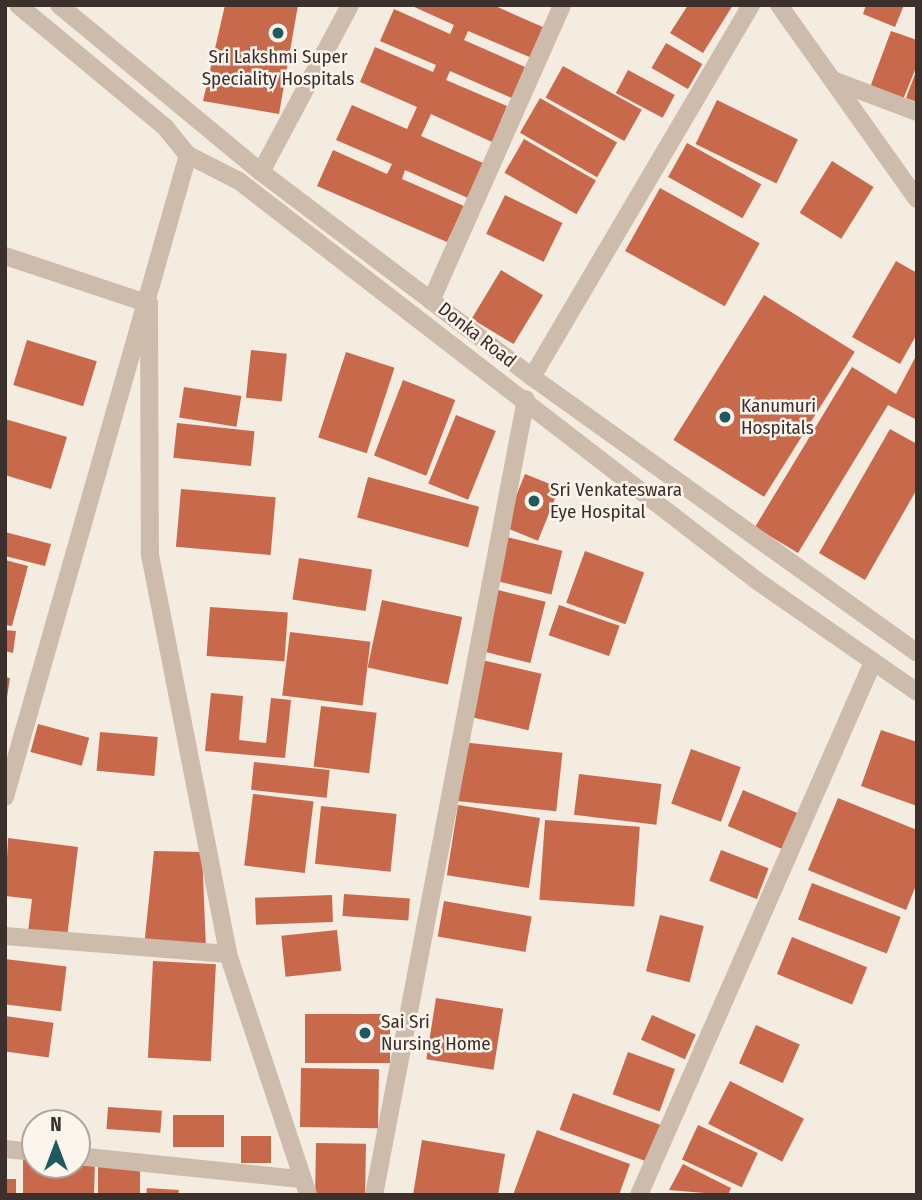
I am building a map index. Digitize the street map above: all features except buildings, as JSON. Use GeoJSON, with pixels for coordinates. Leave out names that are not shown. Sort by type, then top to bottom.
{"type":"FeatureCollection","features":[{"type":"Feature","properties":{"kind":"street","name":"Donka Road"},"geometry":{"type":"LineString","coordinates":[[18,5],[165,127],[188,155],[239,181],[873,662],[917,692]]}},
{"type":"Feature","properties":{"kind":"street","name":"Donka Road"},"geometry":{"type":"LineString","coordinates":[[59,5],[261,172],[431,301],[532,377],[917,653]]}},
{"type":"Feature","properties":{"kind":"street"},"geometry":{"type":"LineString","coordinates":[[261,172],[350,5]]}},
{"type":"Feature","properties":{"kind":"street"},"geometry":{"type":"LineString","coordinates":[[431,301],[562,5]]}},
{"type":"Feature","properties":{"kind":"street"},"geometry":{"type":"LineString","coordinates":[[532,377],[751,5]]}},
{"type":"Feature","properties":{"kind":"street"},"geometry":{"type":"LineString","coordinates":[[779,5],[917,199]]}},
{"type":"Feature","properties":{"kind":"street"},"geometry":{"type":"LineString","coordinates":[[835,81],[917,112]]}},
{"type":"Feature","properties":{"kind":"street"},"geometry":{"type":"LineString","coordinates":[[5,797],[149,304],[188,155]]}},
{"type":"Feature","properties":{"kind":"street"},"geometry":{"type":"LineString","coordinates":[[5,256],[149,304]]}},
{"type":"Feature","properties":{"kind":"street"},"geometry":{"type":"LineString","coordinates":[[91,1158],[305,1187],[228,954],[150,555],[149,304]]}},
{"type":"Feature","properties":{"kind":"street"},"geometry":{"type":"LineString","coordinates":[[374,1195],[526,399]]}},
{"type":"Feature","properties":{"kind":"street"},"geometry":{"type":"LineString","coordinates":[[639,1195],[873,662]]}},
{"type":"Feature","properties":{"kind":"street"},"geometry":{"type":"LineString","coordinates":[[5,936],[228,954]]}},
{"type":"Feature","properties":{"kind":"place","name":"Sri Lakshmi Super Speciality Hospitals"},"geometry":{"type":"Point","coordinates":[278,33]}},
{"type":"Feature","properties":{"kind":"place","name":"Kanumuri Hospitals"},"geometry":{"type":"Point","coordinates":[725,417]}},
{"type":"Feature","properties":{"kind":"place","name":"Sri Venkateswara Eye Hospital"},"geometry":{"type":"Point","coordinates":[534,501]}},
{"type":"Feature","properties":{"kind":"place","name":"Sai Sri Nursing Home"},"geometry":{"type":"Point","coordinates":[365,1033]}}]}
